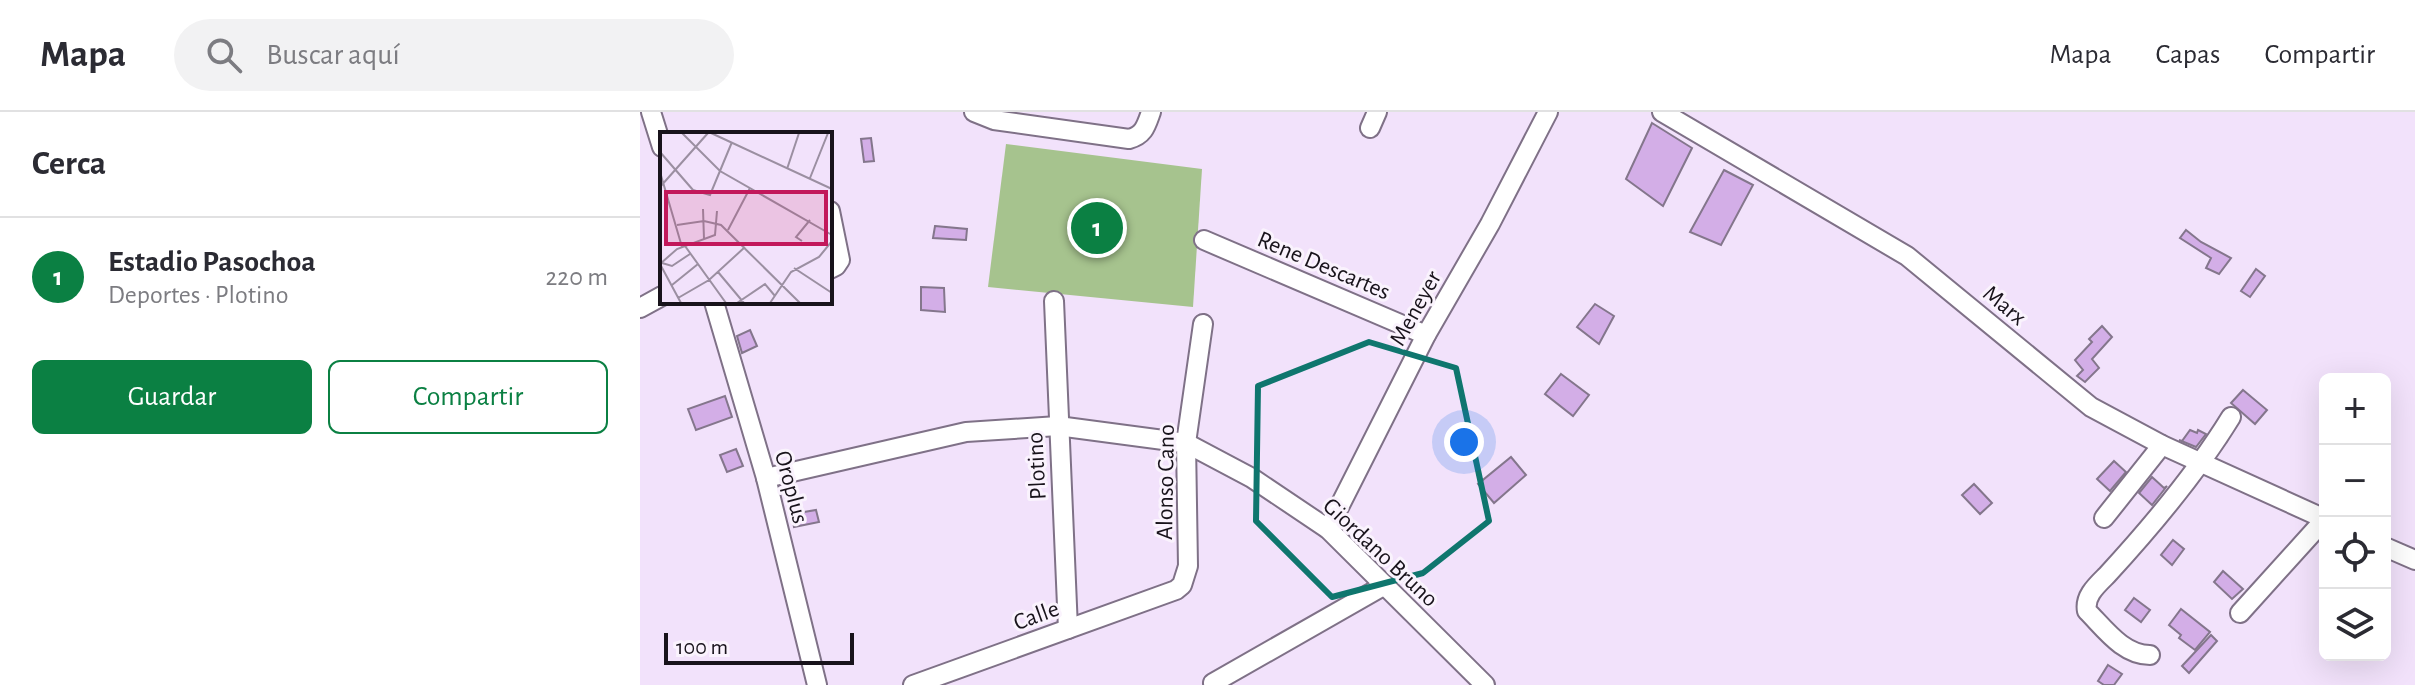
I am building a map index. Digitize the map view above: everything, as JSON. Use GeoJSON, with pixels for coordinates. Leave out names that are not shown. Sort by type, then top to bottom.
{"type":"FeatureCollection","features":[{"type":"Feature","properties":{"kind":"street"},"geometry":{"type":"LineString","coordinates":[[651,112],[660,141]]}},
{"type":"Feature","properties":{"kind":"street"},"geometry":{"type":"LineString","coordinates":[[974,112],[994,120],[1129,139],[1144,130],[1151,112]]}},
{"type":"Feature","properties":{"kind":"street","name":"Meneyer"},"geometry":{"type":"LineString","coordinates":[[1328,529],[1426,335],[1490,224],[1548,112]]}},
{"type":"Feature","properties":{"kind":"street","name":"Marx"},"geometry":{"type":"LineString","coordinates":[[1662,112],[1907,256],[2091,407],[2162,445],[2321,517]]}},
{"type":"Feature","properties":{"kind":"street"},"geometry":{"type":"LineString","coordinates":[[832,221],[840,260],[832,268]]}},
{"type":"Feature","properties":{"kind":"street","name":"Rene Descartes"},"geometry":{"type":"LineString","coordinates":[[1204,240],[1426,335]]}},
{"type":"Feature","properties":{"kind":"street"},"geometry":{"type":"LineString","coordinates":[[640,308],[660,297]]}},
{"type":"Feature","properties":{"kind":"street","name":"Plotino"},"geometry":{"type":"LineString","coordinates":[[1054,301],[1068,629]]}},
{"type":"Feature","properties":{"kind":"street","name":"Oroplus"},"geometry":{"type":"LineString","coordinates":[[715,304],[766,478],[817,685]]}},
{"type":"Feature","properties":{"kind":"street","name":"Alonso Cano"},"geometry":{"type":"LineString","coordinates":[[1176,590],[1182,585],[1188,566],[1186,443],[1203,324]]}},
{"type":"Feature","properties":{"kind":"street"},"geometry":{"type":"LineString","coordinates":[[2150,655],[2137,655],[2129,651],[2087,611],[2085,604],[2091,592],[2143,536],[2202,464],[2231,417]]}},
{"type":"Feature","properties":{"kind":"street","name":"Giordano Bruno"},"geometry":{"type":"LineString","coordinates":[[766,478],[966,432],[1058,426],[1186,443],[1252,478],[1328,529],[1485,685]]}},
{"type":"Feature","properties":{"kind":"street"},"geometry":{"type":"LineString","coordinates":[[2104,518],[2162,445]]}},
{"type":"Feature","properties":{"kind":"street"},"geometry":{"type":"LineString","coordinates":[[2240,613],[2319,526]]}},
{"type":"Feature","properties":{"kind":"street"},"geometry":{"type":"LineString","coordinates":[[2391,550],[2415,560]]}},
{"type":"Feature","properties":{"kind":"street"},"geometry":{"type":"LineString","coordinates":[[1213,683],[1385,585]]}},
{"type":"Feature","properties":{"kind":"street","name":"Calle"},"geometry":{"type":"LineString","coordinates":[[913,685],[1176,590]]}},
{"type":"Feature","properties":{"kind":"highlighted area"},"geometry":{"type":"Polygon","coordinates":[[[1369,342],[1456,368],[1489,521],[1423,573],[1332,597],[1256,521],[1258,386],[1369,342]]]}},
{"type":"Feature","properties":{"kind":"green space"},"geometry":{"type":"Polygon","coordinates":[[[1006,144],[1202,169],[1193,307],[988,287],[1006,144]]]}},
{"type":"Feature","properties":{"kind":"building"},"geometry":{"type":"Polygon","coordinates":[[[1652,123],[1692,148],[1663,206],[1626,179],[1652,123]]]}},
{"type":"Feature","properties":{"kind":"building"},"geometry":{"type":"Polygon","coordinates":[[[871,138],[874,161],[864,162],[861,139],[871,138]]]}},
{"type":"Feature","properties":{"kind":"building"},"geometry":{"type":"Polygon","coordinates":[[[1724,170],[1753,185],[1721,245],[1690,232],[1724,170]]]}},
{"type":"Feature","properties":{"kind":"building"},"geometry":{"type":"Polygon","coordinates":[[[935,226],[967,229],[966,240],[933,238],[935,226]]]}},
{"type":"Feature","properties":{"kind":"building"},"geometry":{"type":"Polygon","coordinates":[[[2186,230],[2231,258],[2219,274],[2206,268],[2211,258],[2180,238],[2186,230]]]}},
{"type":"Feature","properties":{"kind":"building"},"geometry":{"type":"Polygon","coordinates":[[[2256,269],[2265,276],[2250,297],[2241,291],[2256,269]]]}},
{"type":"Feature","properties":{"kind":"building"},"geometry":{"type":"Polygon","coordinates":[[[921,287],[944,288],[945,312],[921,310],[921,287]]]}},
{"type":"Feature","properties":{"kind":"building"},"geometry":{"type":"Polygon","coordinates":[[[1595,304],[1614,316],[1599,344],[1577,327],[1595,304]]]}},
{"type":"Feature","properties":{"kind":"building"},"geometry":{"type":"Polygon","coordinates":[[[2102,326],[2112,337],[2092,359],[2099,368],[2085,382],[2077,376],[2083,370],[2075,360],[2102,326]]]}},
{"type":"Feature","properties":{"kind":"building"},"geometry":{"type":"Polygon","coordinates":[[[750,330],[757,346],[742,353],[737,336],[750,330]]]}},
{"type":"Feature","properties":{"kind":"building"},"geometry":{"type":"Polygon","coordinates":[[[1561,374],[1589,395],[1573,416],[1545,394],[1561,374]]]}},
{"type":"Feature","properties":{"kind":"building"},"geometry":{"type":"Polygon","coordinates":[[[2243,390],[2267,410],[2255,424],[2231,403],[2243,390]]]}},
{"type":"Feature","properties":{"kind":"building"},"geometry":{"type":"Polygon","coordinates":[[[725,396],[732,417],[696,430],[688,409],[725,396]]]}},
{"type":"Feature","properties":{"kind":"building"},"geometry":{"type":"Polygon","coordinates":[[[2190,430],[2206,434],[2196,447],[2179,440],[2182,441],[2190,430]]]}},
{"type":"Feature","properties":{"kind":"building"},"geometry":{"type":"Polygon","coordinates":[[[736,449],[743,466],[727,472],[720,455],[736,449]]]}},
{"type":"Feature","properties":{"kind":"building"},"geometry":{"type":"Polygon","coordinates":[[[1511,457],[1526,475],[1494,503],[1478,484],[1511,457]]]}},
{"type":"Feature","properties":{"kind":"building"},"geometry":{"type":"Polygon","coordinates":[[[2114,461],[2126,472],[2110,491],[2097,479],[2114,461]]]}},
{"type":"Feature","properties":{"kind":"building"},"geometry":{"type":"Polygon","coordinates":[[[2152,477],[2164,488],[2167,486],[2152,505],[2139,493],[2152,477]]]}},
{"type":"Feature","properties":{"kind":"building"},"geometry":{"type":"Polygon","coordinates":[[[1974,484],[1992,503],[1980,514],[1962,495],[1974,484]]]}},
{"type":"Feature","properties":{"kind":"building"},"geometry":{"type":"Polygon","coordinates":[[[816,510],[819,522],[794,527],[792,514],[816,510]]]}},
{"type":"Feature","properties":{"kind":"building"},"geometry":{"type":"Polygon","coordinates":[[[2173,540],[2184,549],[2172,565],[2161,555],[2173,540]]]}},
{"type":"Feature","properties":{"kind":"building"},"geometry":{"type":"Polygon","coordinates":[[[2223,571],[2243,589],[2232,599],[2214,582],[2223,571]]]}},
{"type":"Feature","properties":{"kind":"building"},"geometry":{"type":"Polygon","coordinates":[[[2134,598],[2150,610],[2141,622],[2125,610],[2134,598]]]}},
{"type":"Feature","properties":{"kind":"building"},"geometry":{"type":"Polygon","coordinates":[[[2181,609],[2210,632],[2195,650],[2179,638],[2181,635],[2169,625],[2181,609]]]}},
{"type":"Feature","properties":{"kind":"building"},"geometry":{"type":"Polygon","coordinates":[[[2211,635],[2217,641],[2189,673],[2182,666],[2211,635]]]}},
{"type":"Feature","properties":{"kind":"building"},"geometry":{"type":"Polygon","coordinates":[[[2108,665],[2122,674],[2114,685],[2104,685],[2098,681],[2108,665]]]}},
{"type":"Feature","properties":{"kind":"place","name":"Estadio Pasochoa"},"geometry":{"type":"Point","coordinates":[1097,228]}}]}
